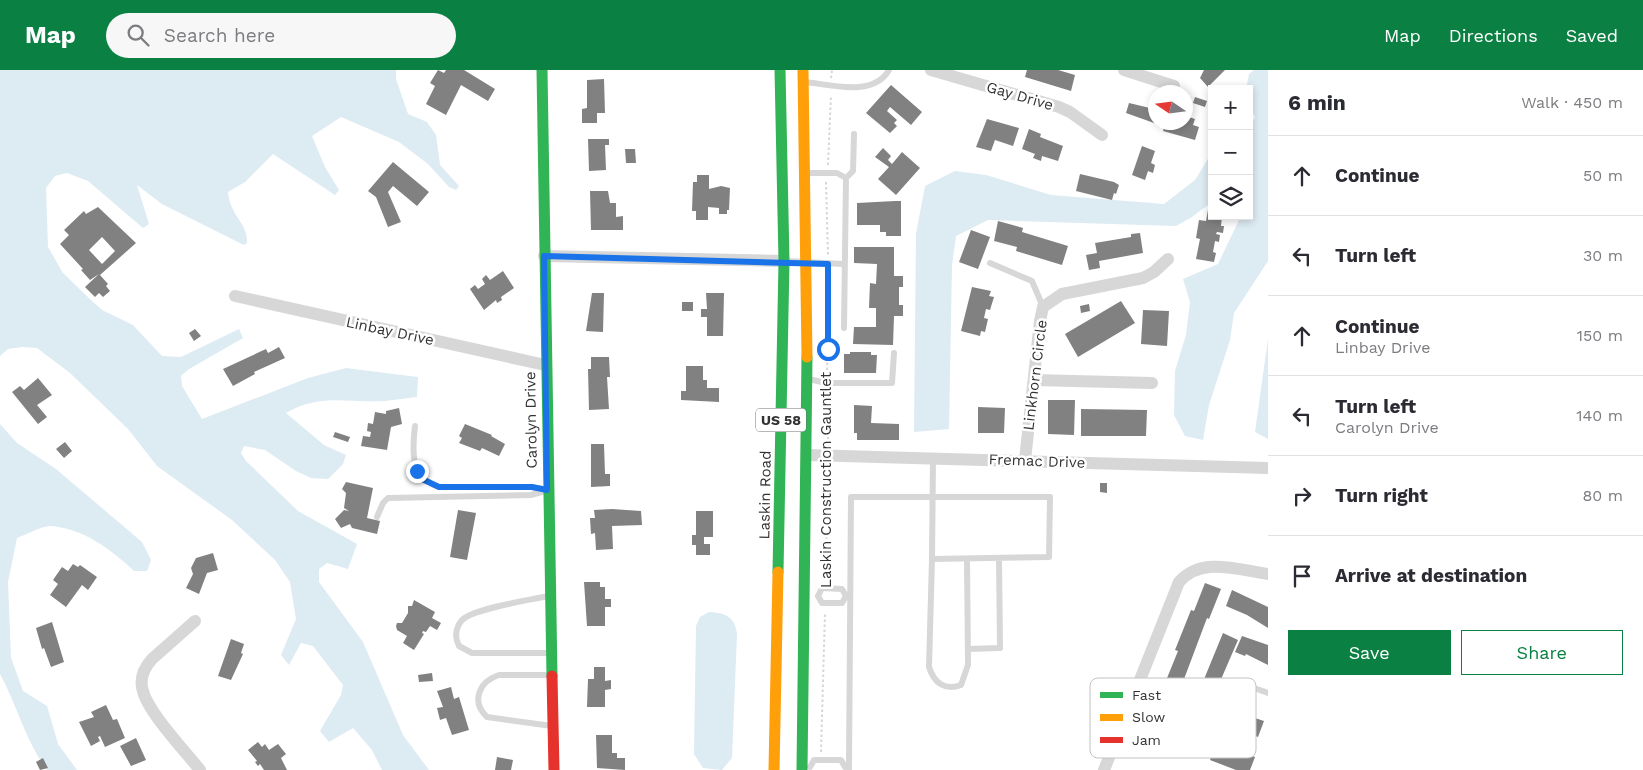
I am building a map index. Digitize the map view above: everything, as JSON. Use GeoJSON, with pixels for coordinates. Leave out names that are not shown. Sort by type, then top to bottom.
{"type":"FeatureCollection","features":[{"type":"Feature","properties":{"kind":"main road","name":"Carolyn Drive"},"geometry":{"type":"LineString","coordinates":[[542,70],[547,490],[554,770]]}},
{"type":"Feature","properties":{"kind":"main road","name":"Laskin Road"},"geometry":{"type":"LineString","coordinates":[[780,70],[784,261],[797,597],[807,769]]}},
{"type":"Feature","properties":{"kind":"main road","name":"Laskin Road"},"geometry":{"type":"LineString","coordinates":[[774,770],[797,597],[806,455],[807,262],[803,76]]}},
{"type":"Feature","properties":{"kind":"street","name":"Gay Drive"},"geometry":{"type":"LineString","coordinates":[[931,70],[1059,107],[1070,112],[1102,135]]}},
{"type":"Feature","properties":{"kind":"street"},"geometry":{"type":"LineString","coordinates":[[1124,70],[1171,85]]}},
{"type":"Feature","properties":{"kind":"street"},"geometry":{"type":"LineString","coordinates":[[544,256],[784,261]]}},
{"type":"Feature","properties":{"kind":"street","name":"Linkhorn Circle"},"geometry":{"type":"LineString","coordinates":[[1025,460],[1044,307],[1062,294],[1143,278],[1154,272],[1168,259]]}},
{"type":"Feature","properties":{"kind":"street","name":"Linbay Drive"},"geometry":{"type":"LineString","coordinates":[[235,296],[545,365]]}},
{"type":"Feature","properties":{"kind":"street"},"geometry":{"type":"LineString","coordinates":[[1034,380],[1152,383]]}},
{"type":"Feature","properties":{"kind":"street","name":"Fremac Drive"},"geometry":{"type":"LineString","coordinates":[[806,455],[1268,468]]}},
{"type":"Feature","properties":{"kind":"street"},"geometry":{"type":"LineString","coordinates":[[1141,678],[1179,582],[1186,574],[1202,566],[1212,566],[1268,574]]}},
{"type":"Feature","properties":{"kind":"street"},"geometry":{"type":"LineString","coordinates":[[195,621],[152,659],[146,666],[141,682],[145,698],[200,770]]}},
{"type":"Feature","properties":{"kind":"street"},"geometry":{"type":"LineString","coordinates":[[1104,770],[1109,758]]}},
{"type":"Feature","properties":{"kind":"lane"},"geometry":{"type":"LineString","coordinates":[[803,76],[831,84],[859,88],[878,81],[889,70]]}},
{"type":"Feature","properties":{"kind":"lane"},"geometry":{"type":"LineString","coordinates":[[844,328],[843,264],[846,178],[853,171],[854,134]]}},
{"type":"Feature","properties":{"kind":"lane"},"geometry":{"type":"LineString","coordinates":[[805,173],[837,173],[846,178]]}},
{"type":"Feature","properties":{"kind":"lane"},"geometry":{"type":"LineString","coordinates":[[784,261],[843,264]]}},
{"type":"Feature","properties":{"kind":"lane"},"geometry":{"type":"LineString","coordinates":[[990,263],[1032,281],[1044,307]]}},
{"type":"Feature","properties":{"kind":"lane"},"geometry":{"type":"LineString","coordinates":[[807,378],[827,383],[892,383],[894,353]]}},
{"type":"Feature","properties":{"kind":"lane"},"geometry":{"type":"LineString","coordinates":[[415,426],[413,459],[417,471],[430,484],[439,487],[532,487],[547,490]]}},
{"type":"Feature","properties":{"kind":"lane"},"geometry":{"type":"LineString","coordinates":[[933,458],[929,667],[932,677],[937,682],[954,688],[961,685],[968,665],[967,559]]}},
{"type":"Feature","properties":{"kind":"lane"},"geometry":{"type":"LineString","coordinates":[[377,517],[383,503],[388,498],[531,495],[547,490]]}},
{"type":"Feature","properties":{"kind":"lane"},"geometry":{"type":"LineString","coordinates":[[846,769],[851,497],[1050,497],[1049,557],[932,559]]}},
{"type":"Feature","properties":{"kind":"lane"},"geometry":{"type":"LineString","coordinates":[[968,649],[1000,648],[999,558]]}},
{"type":"Feature","properties":{"kind":"lane"},"geometry":{"type":"LineString","coordinates":[[797,597],[822,588],[842,589],[848,596]]}},
{"type":"Feature","properties":{"kind":"lane"},"geometry":{"type":"LineString","coordinates":[[549,596],[468,616],[458,627],[456,634],[459,646],[472,653],[551,653]]}},
{"type":"Feature","properties":{"kind":"lane"},"geometry":{"type":"LineString","coordinates":[[797,597],[822,603],[842,603],[848,596]]}},
{"type":"Feature","properties":{"kind":"lane"},"geometry":{"type":"LineString","coordinates":[[552,675],[499,675],[491,677],[481,688],[478,700],[487,717],[553,726]]}},
{"type":"Feature","properties":{"kind":"lane"},"geometry":{"type":"LineString","coordinates":[[1256,689],[1268,693]]}},
{"type":"Feature","properties":{"kind":"lane"},"geometry":{"type":"LineString","coordinates":[[807,769],[814,760],[841,760],[846,769]]}},
{"type":"Feature","properties":{"kind":"path","name":"Laskin Construction Gauntlet"},"geometry":{"type":"LineString","coordinates":[[825,588],[829,456],[826,425],[828,264],[826,173],[832,70]]}},
{"type":"Feature","properties":{"kind":"path","name":"Laskin Construction Gauntlet"},"geometry":{"type":"LineString","coordinates":[[821,760],[825,603]]}},
{"type":"Feature","properties":{"kind":"shaded area"},"geometry":{"type":"Polygon","coordinates":[[[0,70],[396,70],[396,79],[408,114],[427,122],[436,135],[440,165],[459,186],[456,190],[449,187],[428,164],[399,142],[341,117],[312,136],[325,167],[339,190],[335,195],[273,154],[245,182],[228,192],[232,207],[247,236],[247,243],[244,245],[162,204],[137,185],[149,224],[143,228],[88,181],[67,173],[55,176],[46,188],[48,247],[63,273],[102,310],[133,325],[162,356],[181,357],[239,329],[243,338],[189,369],[181,376],[182,386],[202,419],[308,378],[346,368],[418,377],[417,397],[385,401],[323,401],[298,407],[286,413],[324,445],[346,455],[343,464],[328,479],[311,478],[296,471],[265,450],[244,446],[241,453],[246,461],[298,511],[357,544],[348,569],[327,563],[319,569],[319,582],[363,642],[403,735],[429,770],[382,770],[372,750],[353,728],[329,742],[320,731],[341,695],[343,685],[313,646],[301,643],[289,665],[281,655],[296,619],[290,582],[275,560],[232,520],[157,466],[128,429],[70,373],[37,348],[22,347],[8,349],[0,356],[0,70]]]}},
{"type":"Feature","properties":{"kind":"shaded area"},"geometry":{"type":"Polygon","coordinates":[[[1254,70],[1268,70],[1268,261],[1234,313],[1230,340],[1209,405],[1203,440],[1185,436],[1174,415],[1175,371],[1186,335],[1190,302],[1183,279],[1218,264],[1239,220],[1253,220],[1253,121],[1255,117],[1253,113],[1253,85],[1247,85],[1249,74],[1254,70]]]}},
{"type":"Feature","properties":{"kind":"shaded area"},"geometry":{"type":"Polygon","coordinates":[[[1208,159],[1208,205],[1176,226],[988,220],[956,236],[952,265],[949,429],[914,432],[916,234],[925,186],[955,171],[986,175],[1051,195],[1164,204],[1195,180],[1208,159]]]}},
{"type":"Feature","properties":{"kind":"shaded area"},"geometry":{"type":"Polygon","coordinates":[[[1268,339],[1268,439],[1255,432],[1268,339]]]}},
{"type":"Feature","properties":{"kind":"shaded area"},"geometry":{"type":"Polygon","coordinates":[[[0,424],[17,443],[56,469],[142,542],[151,560],[147,571],[134,571],[96,541],[74,531],[50,526],[17,538],[8,582],[11,658],[23,691],[47,706],[58,744],[77,770],[47,770],[33,748],[0,674],[0,424]]]}},
{"type":"Feature","properties":{"kind":"shaded area"},"geometry":{"type":"Polygon","coordinates":[[[709,612],[720,613],[729,617],[736,628],[737,634],[732,758],[722,770],[703,768],[694,754],[696,626],[700,617],[709,612]]]}},
{"type":"Feature","properties":{"kind":"building"},"geometry":{"type":"Polygon","coordinates":[[[438,70],[444,73],[446,70],[464,70],[495,89],[488,101],[461,85],[446,115],[426,104],[435,86],[430,83],[438,70]]]}},
{"type":"Feature","properties":{"kind":"building"},"geometry":{"type":"Polygon","coordinates":[[[1027,70],[1058,70],[1075,75],[1071,91],[1025,77],[1027,70]]]}},
{"type":"Feature","properties":{"kind":"building"},"geometry":{"type":"Polygon","coordinates":[[[1204,70],[1225,70],[1208,87],[1200,78],[1204,70]]]}},
{"type":"Feature","properties":{"kind":"building"},"geometry":{"type":"Polygon","coordinates":[[[604,79],[605,113],[597,113],[597,123],[582,123],[582,109],[587,108],[587,80],[604,79]]]}},
{"type":"Feature","properties":{"kind":"building"},"geometry":{"type":"Polygon","coordinates":[[[891,85],[922,112],[911,125],[890,107],[887,111],[897,120],[894,123],[897,126],[890,133],[866,113],[891,85]]]}},
{"type":"Feature","properties":{"kind":"building"},"geometry":{"type":"Polygon","coordinates":[[[1195,97],[1207,101],[1205,107],[1193,103],[1195,97]]]}},
{"type":"Feature","properties":{"kind":"building"},"geometry":{"type":"Polygon","coordinates":[[[1129,103],[1148,108],[1148,121],[1126,113],[1129,103]]]}},
{"type":"Feature","properties":{"kind":"building"},"geometry":{"type":"Polygon","coordinates":[[[987,119],[1019,128],[1013,146],[995,140],[991,151],[976,147],[987,119]]]}},
{"type":"Feature","properties":{"kind":"building"},"geometry":{"type":"Polygon","coordinates":[[[1193,125],[1199,127],[1195,140],[1163,131],[1193,130],[1193,125]]]}},
{"type":"Feature","properties":{"kind":"building"},"geometry":{"type":"Polygon","coordinates":[[[1029,129],[1041,134],[1040,137],[1063,146],[1058,161],[1042,156],[1041,161],[1033,158],[1035,154],[1022,149],[1029,129]]]}},
{"type":"Feature","properties":{"kind":"building"},"geometry":{"type":"Polygon","coordinates":[[[588,139],[609,139],[609,145],[605,145],[606,170],[589,171],[588,139]]]}},
{"type":"Feature","properties":{"kind":"building"},"geometry":{"type":"Polygon","coordinates":[[[1142,146],[1155,151],[1151,163],[1155,165],[1153,173],[1148,171],[1145,180],[1132,175],[1142,146]]]}},
{"type":"Feature","properties":{"kind":"building"},"geometry":{"type":"Polygon","coordinates":[[[883,148],[891,156],[888,160],[892,164],[902,152],[920,168],[896,195],[878,179],[889,167],[875,157],[883,148]]]}},
{"type":"Feature","properties":{"kind":"building"},"geometry":{"type":"Polygon","coordinates":[[[625,149],[635,149],[636,163],[626,163],[625,149]]]}},
{"type":"Feature","properties":{"kind":"building"},"geometry":{"type":"Polygon","coordinates":[[[393,162],[429,192],[417,206],[393,186],[388,192],[401,222],[388,227],[376,197],[368,191],[393,162]]]}},
{"type":"Feature","properties":{"kind":"building"},"geometry":{"type":"Polygon","coordinates":[[[1080,174],[1114,182],[1119,185],[1112,200],[1076,191],[1080,174]]]}},
{"type":"Feature","properties":{"kind":"building"},"geometry":{"type":"Polygon","coordinates":[[[697,175],[709,175],[709,189],[721,186],[730,188],[729,210],[727,210],[727,214],[719,214],[719,208],[708,207],[708,220],[696,220],[696,211],[692,211],[693,182],[697,182],[697,175]]]}},
{"type":"Feature","properties":{"kind":"building"},"geometry":{"type":"Polygon","coordinates":[[[590,191],[608,191],[610,203],[616,203],[616,217],[623,216],[623,230],[591,230],[590,191]]]}},
{"type":"Feature","properties":{"kind":"building"},"geometry":{"type":"Polygon","coordinates":[[[901,201],[901,236],[886,236],[886,232],[880,232],[880,225],[857,225],[857,203],[901,201]]]}},
{"type":"Feature","properties":{"kind":"building"},"geometry":{"type":"Polygon","coordinates":[[[98,207],[136,243],[100,275],[108,284],[106,286],[110,291],[103,297],[99,293],[95,297],[85,287],[99,274],[90,280],[81,270],[83,269],[60,244],[69,235],[64,230],[84,211],[86,214],[98,207]],[[102,237],[89,250],[102,264],[115,251],[102,237]]]}},
{"type":"Feature","properties":{"kind":"building"},"geometry":{"type":"Polygon","coordinates":[[[1208,210],[1208,220],[1222,220],[1221,226],[1224,226],[1223,233],[1217,232],[1216,234],[1220,235],[1219,242],[1215,241],[1213,252],[1216,253],[1214,262],[1196,259],[1200,239],[1196,238],[1199,220],[1206,221],[1208,210]]]}},
{"type":"Feature","properties":{"kind":"building"},"geometry":{"type":"Polygon","coordinates":[[[998,221],[1023,228],[1022,232],[1068,246],[1062,265],[1016,251],[1017,247],[994,241],[998,221]]]}},
{"type":"Feature","properties":{"kind":"building"},"geometry":{"type":"Polygon","coordinates":[[[971,230],[990,237],[978,269],[959,262],[971,230]]]}},
{"type":"Feature","properties":{"kind":"building"},"geometry":{"type":"Polygon","coordinates":[[[1140,233],[1143,253],[1099,261],[1100,268],[1089,270],[1086,255],[1097,253],[1095,243],[1131,237],[1131,234],[1140,233]]]}},
{"type":"Feature","properties":{"kind":"building"},"geometry":{"type":"Polygon","coordinates":[[[854,247],[894,247],[894,276],[903,276],[903,287],[899,287],[899,305],[903,305],[903,316],[894,316],[893,345],[853,344],[854,327],[876,327],[876,308],[869,308],[870,283],[876,284],[877,264],[854,263],[854,247]]]}},
{"type":"Feature","properties":{"kind":"building"},"geometry":{"type":"Polygon","coordinates":[[[503,271],[514,288],[501,297],[502,300],[497,303],[496,300],[484,310],[470,289],[475,285],[478,289],[485,284],[482,279],[486,275],[490,280],[503,271]]]}},
{"type":"Feature","properties":{"kind":"building"},"geometry":{"type":"Polygon","coordinates":[[[972,287],[991,291],[989,296],[994,297],[990,310],[986,309],[984,318],[988,319],[985,332],[981,331],[980,336],[961,331],[972,287]]]}},
{"type":"Feature","properties":{"kind":"building"},"geometry":{"type":"Polygon","coordinates":[[[592,293],[604,293],[603,332],[586,331],[592,293]]]}},
{"type":"Feature","properties":{"kind":"building"},"geometry":{"type":"Polygon","coordinates":[[[706,293],[724,293],[723,336],[707,336],[707,317],[701,317],[701,309],[707,309],[706,293]]]}},
{"type":"Feature","properties":{"kind":"building"},"geometry":{"type":"Polygon","coordinates":[[[1121,301],[1135,323],[1078,357],[1065,334],[1121,301]]]}},
{"type":"Feature","properties":{"kind":"building"},"geometry":{"type":"Polygon","coordinates":[[[682,302],[693,302],[693,311],[682,311],[682,302]]]}},
{"type":"Feature","properties":{"kind":"building"},"geometry":{"type":"Polygon","coordinates":[[[1089,304],[1090,311],[1081,313],[1080,306],[1089,304]]]}},
{"type":"Feature","properties":{"kind":"building"},"geometry":{"type":"Polygon","coordinates":[[[1143,310],[1169,311],[1167,346],[1141,344],[1143,310]]]}},
{"type":"Feature","properties":{"kind":"building"},"geometry":{"type":"Polygon","coordinates":[[[195,329],[201,336],[194,341],[189,333],[195,329]]]}},
{"type":"Feature","properties":{"kind":"building"},"geometry":{"type":"Polygon","coordinates":[[[279,347],[285,358],[254,372],[255,374],[233,386],[223,369],[266,349],[268,353],[279,347]]]}},
{"type":"Feature","properties":{"kind":"building"},"geometry":{"type":"Polygon","coordinates":[[[850,352],[871,352],[871,355],[877,355],[876,373],[844,373],[844,354],[850,354],[850,352]]]}},
{"type":"Feature","properties":{"kind":"building"},"geometry":{"type":"Polygon","coordinates":[[[591,357],[609,357],[610,377],[607,377],[609,409],[589,410],[588,369],[591,369],[591,357]]]}},
{"type":"Feature","properties":{"kind":"building"},"geometry":{"type":"Polygon","coordinates":[[[686,366],[703,366],[703,380],[707,380],[707,388],[719,388],[719,402],[681,400],[681,391],[686,391],[686,366]]]}},
{"type":"Feature","properties":{"kind":"building"},"geometry":{"type":"Polygon","coordinates":[[[38,378],[52,395],[37,405],[47,417],[38,424],[12,392],[20,386],[24,390],[38,378]]]}},
{"type":"Feature","properties":{"kind":"building"},"geometry":{"type":"Polygon","coordinates":[[[1048,400],[1075,400],[1074,435],[1048,434],[1048,400]]]}},
{"type":"Feature","properties":{"kind":"building"},"geometry":{"type":"Polygon","coordinates":[[[854,405],[872,406],[871,423],[899,424],[899,440],[857,440],[857,433],[854,433],[854,405]]]}},
{"type":"Feature","properties":{"kind":"building"},"geometry":{"type":"Polygon","coordinates":[[[978,407],[1005,408],[1004,433],[978,433],[978,407]]]}},
{"type":"Feature","properties":{"kind":"building"},"geometry":{"type":"Polygon","coordinates":[[[399,408],[402,424],[391,427],[387,450],[361,446],[363,436],[370,437],[371,432],[367,431],[368,423],[373,424],[375,412],[386,414],[386,411],[399,408]]]}},
{"type":"Feature","properties":{"kind":"building"},"geometry":{"type":"Polygon","coordinates":[[[1081,409],[1147,410],[1146,436],[1081,436],[1081,409]]]}},
{"type":"Feature","properties":{"kind":"building"},"geometry":{"type":"Polygon","coordinates":[[[465,424],[492,435],[505,444],[499,456],[482,448],[480,451],[459,443],[462,438],[459,436],[465,424]]]}},
{"type":"Feature","properties":{"kind":"building"},"geometry":{"type":"Polygon","coordinates":[[[335,432],[350,437],[348,442],[333,437],[335,432]]]}},
{"type":"Feature","properties":{"kind":"building"},"geometry":{"type":"Polygon","coordinates":[[[65,442],[72,451],[64,458],[56,449],[65,442]]]}},
{"type":"Feature","properties":{"kind":"building"},"geometry":{"type":"Polygon","coordinates":[[[591,444],[604,444],[605,474],[610,474],[610,486],[591,487],[591,444]]]}},
{"type":"Feature","properties":{"kind":"building"},"geometry":{"type":"Polygon","coordinates":[[[346,482],[373,488],[367,518],[380,521],[377,534],[352,528],[350,524],[341,528],[335,519],[344,510],[349,511],[344,508],[346,493],[342,489],[346,482]]]}},
{"type":"Feature","properties":{"kind":"building"},"geometry":{"type":"Polygon","coordinates":[[[1100,483],[1107,483],[1107,493],[1100,492],[1100,483]]]}},
{"type":"Feature","properties":{"kind":"building"},"geometry":{"type":"Polygon","coordinates":[[[458,510],[476,513],[467,560],[450,557],[458,510]]]}},
{"type":"Feature","properties":{"kind":"building"},"geometry":{"type":"Polygon","coordinates":[[[594,510],[641,511],[642,525],[612,526],[613,549],[596,550],[595,533],[591,534],[590,518],[595,518],[594,510]]]}},
{"type":"Feature","properties":{"kind":"building"},"geometry":{"type":"Polygon","coordinates":[[[696,511],[713,511],[713,537],[704,537],[704,544],[710,544],[710,555],[696,555],[696,545],[692,545],[692,535],[696,535],[696,511]]]}},
{"type":"Feature","properties":{"kind":"building"},"geometry":{"type":"Polygon","coordinates":[[[213,553],[218,570],[207,573],[199,594],[186,588],[193,574],[191,568],[196,558],[213,553]]]}},
{"type":"Feature","properties":{"kind":"building"},"geometry":{"type":"Polygon","coordinates":[[[73,564],[78,567],[80,565],[97,577],[88,590],[82,585],[66,607],[50,595],[58,584],[53,580],[62,567],[68,571],[73,564]]]}},
{"type":"Feature","properties":{"kind":"building"},"geometry":{"type":"Polygon","coordinates":[[[584,582],[600,582],[600,587],[605,587],[605,599],[611,599],[611,607],[605,607],[605,626],[587,626],[584,582]]]}},
{"type":"Feature","properties":{"kind":"building"},"geometry":{"type":"Polygon","coordinates":[[[1205,583],[1221,589],[1209,619],[1207,618],[1184,678],[1167,678],[1178,651],[1175,650],[1191,610],[1194,611],[1205,583]]]}},
{"type":"Feature","properties":{"kind":"building"},"geometry":{"type":"Polygon","coordinates":[[[1232,590],[1268,607],[1268,628],[1247,615],[1226,606],[1232,590]]]}},
{"type":"Feature","properties":{"kind":"building"},"geometry":{"type":"Polygon","coordinates":[[[414,600],[435,612],[432,618],[441,623],[437,630],[430,626],[426,632],[423,631],[422,633],[424,634],[414,650],[403,643],[407,636],[397,630],[396,626],[397,623],[402,623],[408,613],[408,606],[412,606],[414,600]]]}},
{"type":"Feature","properties":{"kind":"building"},"geometry":{"type":"Polygon","coordinates":[[[52,622],[64,662],[51,667],[44,648],[42,649],[36,628],[52,622]]]}},
{"type":"Feature","properties":{"kind":"building"},"geometry":{"type":"Polygon","coordinates":[[[1223,633],[1238,640],[1222,678],[1205,678],[1223,633]]]}},
{"type":"Feature","properties":{"kind":"building"},"geometry":{"type":"Polygon","coordinates":[[[1242,636],[1268,645],[1268,665],[1246,654],[1245,656],[1235,652],[1242,636]]]}},
{"type":"Feature","properties":{"kind":"building"},"geometry":{"type":"Polygon","coordinates":[[[231,639],[244,644],[241,653],[243,654],[231,680],[218,676],[231,639]]]}},
{"type":"Feature","properties":{"kind":"building"},"geometry":{"type":"Polygon","coordinates":[[[594,667],[605,667],[605,681],[611,680],[611,689],[605,690],[605,707],[587,707],[588,679],[594,679],[594,667]]]}},
{"type":"Feature","properties":{"kind":"building"},"geometry":{"type":"Polygon","coordinates":[[[432,673],[433,681],[419,682],[418,675],[432,673]]]}},
{"type":"Feature","properties":{"kind":"building"},"geometry":{"type":"Polygon","coordinates":[[[451,687],[454,699],[459,697],[469,730],[452,735],[446,718],[440,720],[437,708],[443,707],[437,691],[451,687]]]}},
{"type":"Feature","properties":{"kind":"building"},"geometry":{"type":"Polygon","coordinates":[[[106,705],[113,720],[117,719],[125,738],[105,747],[100,736],[98,737],[100,741],[91,746],[79,722],[94,717],[91,712],[106,705]]]}},
{"type":"Feature","properties":{"kind":"building"},"geometry":{"type":"Polygon","coordinates":[[[1256,718],[1264,721],[1258,737],[1256,736],[1256,718]]]}},
{"type":"Feature","properties":{"kind":"building"},"geometry":{"type":"Polygon","coordinates":[[[596,735],[612,735],[612,753],[617,753],[617,758],[625,758],[625,770],[597,768],[596,735]]]}},
{"type":"Feature","properties":{"kind":"building"},"geometry":{"type":"Polygon","coordinates":[[[136,738],[146,760],[131,766],[120,746],[136,738]]]}},
{"type":"Feature","properties":{"kind":"building"},"geometry":{"type":"Polygon","coordinates":[[[258,742],[262,747],[265,744],[269,750],[278,744],[286,754],[281,758],[287,770],[264,770],[260,764],[258,766],[255,762],[257,761],[248,750],[258,742]]]}},
{"type":"Feature","properties":{"kind":"building"},"geometry":{"type":"Polygon","coordinates":[[[497,757],[513,760],[511,770],[495,770],[497,757]]]}},
{"type":"Feature","properties":{"kind":"building"},"geometry":{"type":"Polygon","coordinates":[[[43,758],[48,768],[40,770],[36,762],[43,758]]]}},
{"type":"Feature","properties":{"kind":"building"},"geometry":{"type":"Polygon","coordinates":[[[1211,758],[1255,758],[1250,770],[1236,770],[1210,760],[1211,758]]]}},
{"type":"Feature","properties":{"kind":"traffic: fast"},"geometry":{"type":"LineString","coordinates":[[542,70],[552,676]]}},
{"type":"Feature","properties":{"kind":"traffic: fast"},"geometry":{"type":"LineString","coordinates":[[778,572],[784,261],[780,70]]}},
{"type":"Feature","properties":{"kind":"traffic: fast"},"geometry":{"type":"LineString","coordinates":[[802,770],[807,357]]}},
{"type":"Feature","properties":{"kind":"traffic: slow"},"geometry":{"type":"LineString","coordinates":[[803,70],[807,357]]}},
{"type":"Feature","properties":{"kind":"traffic: slow"},"geometry":{"type":"LineString","coordinates":[[774,770],[778,572]]}},
{"type":"Feature","properties":{"kind":"traffic: jam"},"geometry":{"type":"LineString","coordinates":[[552,676],[554,770]]}},
{"type":"Feature","properties":{"kind":"route"},"geometry":{"type":"LineString","coordinates":[[417,471],[422,479],[439,487],[532,487],[547,490],[544,256],[784,261],[828,264],[828,349]]}}]}
